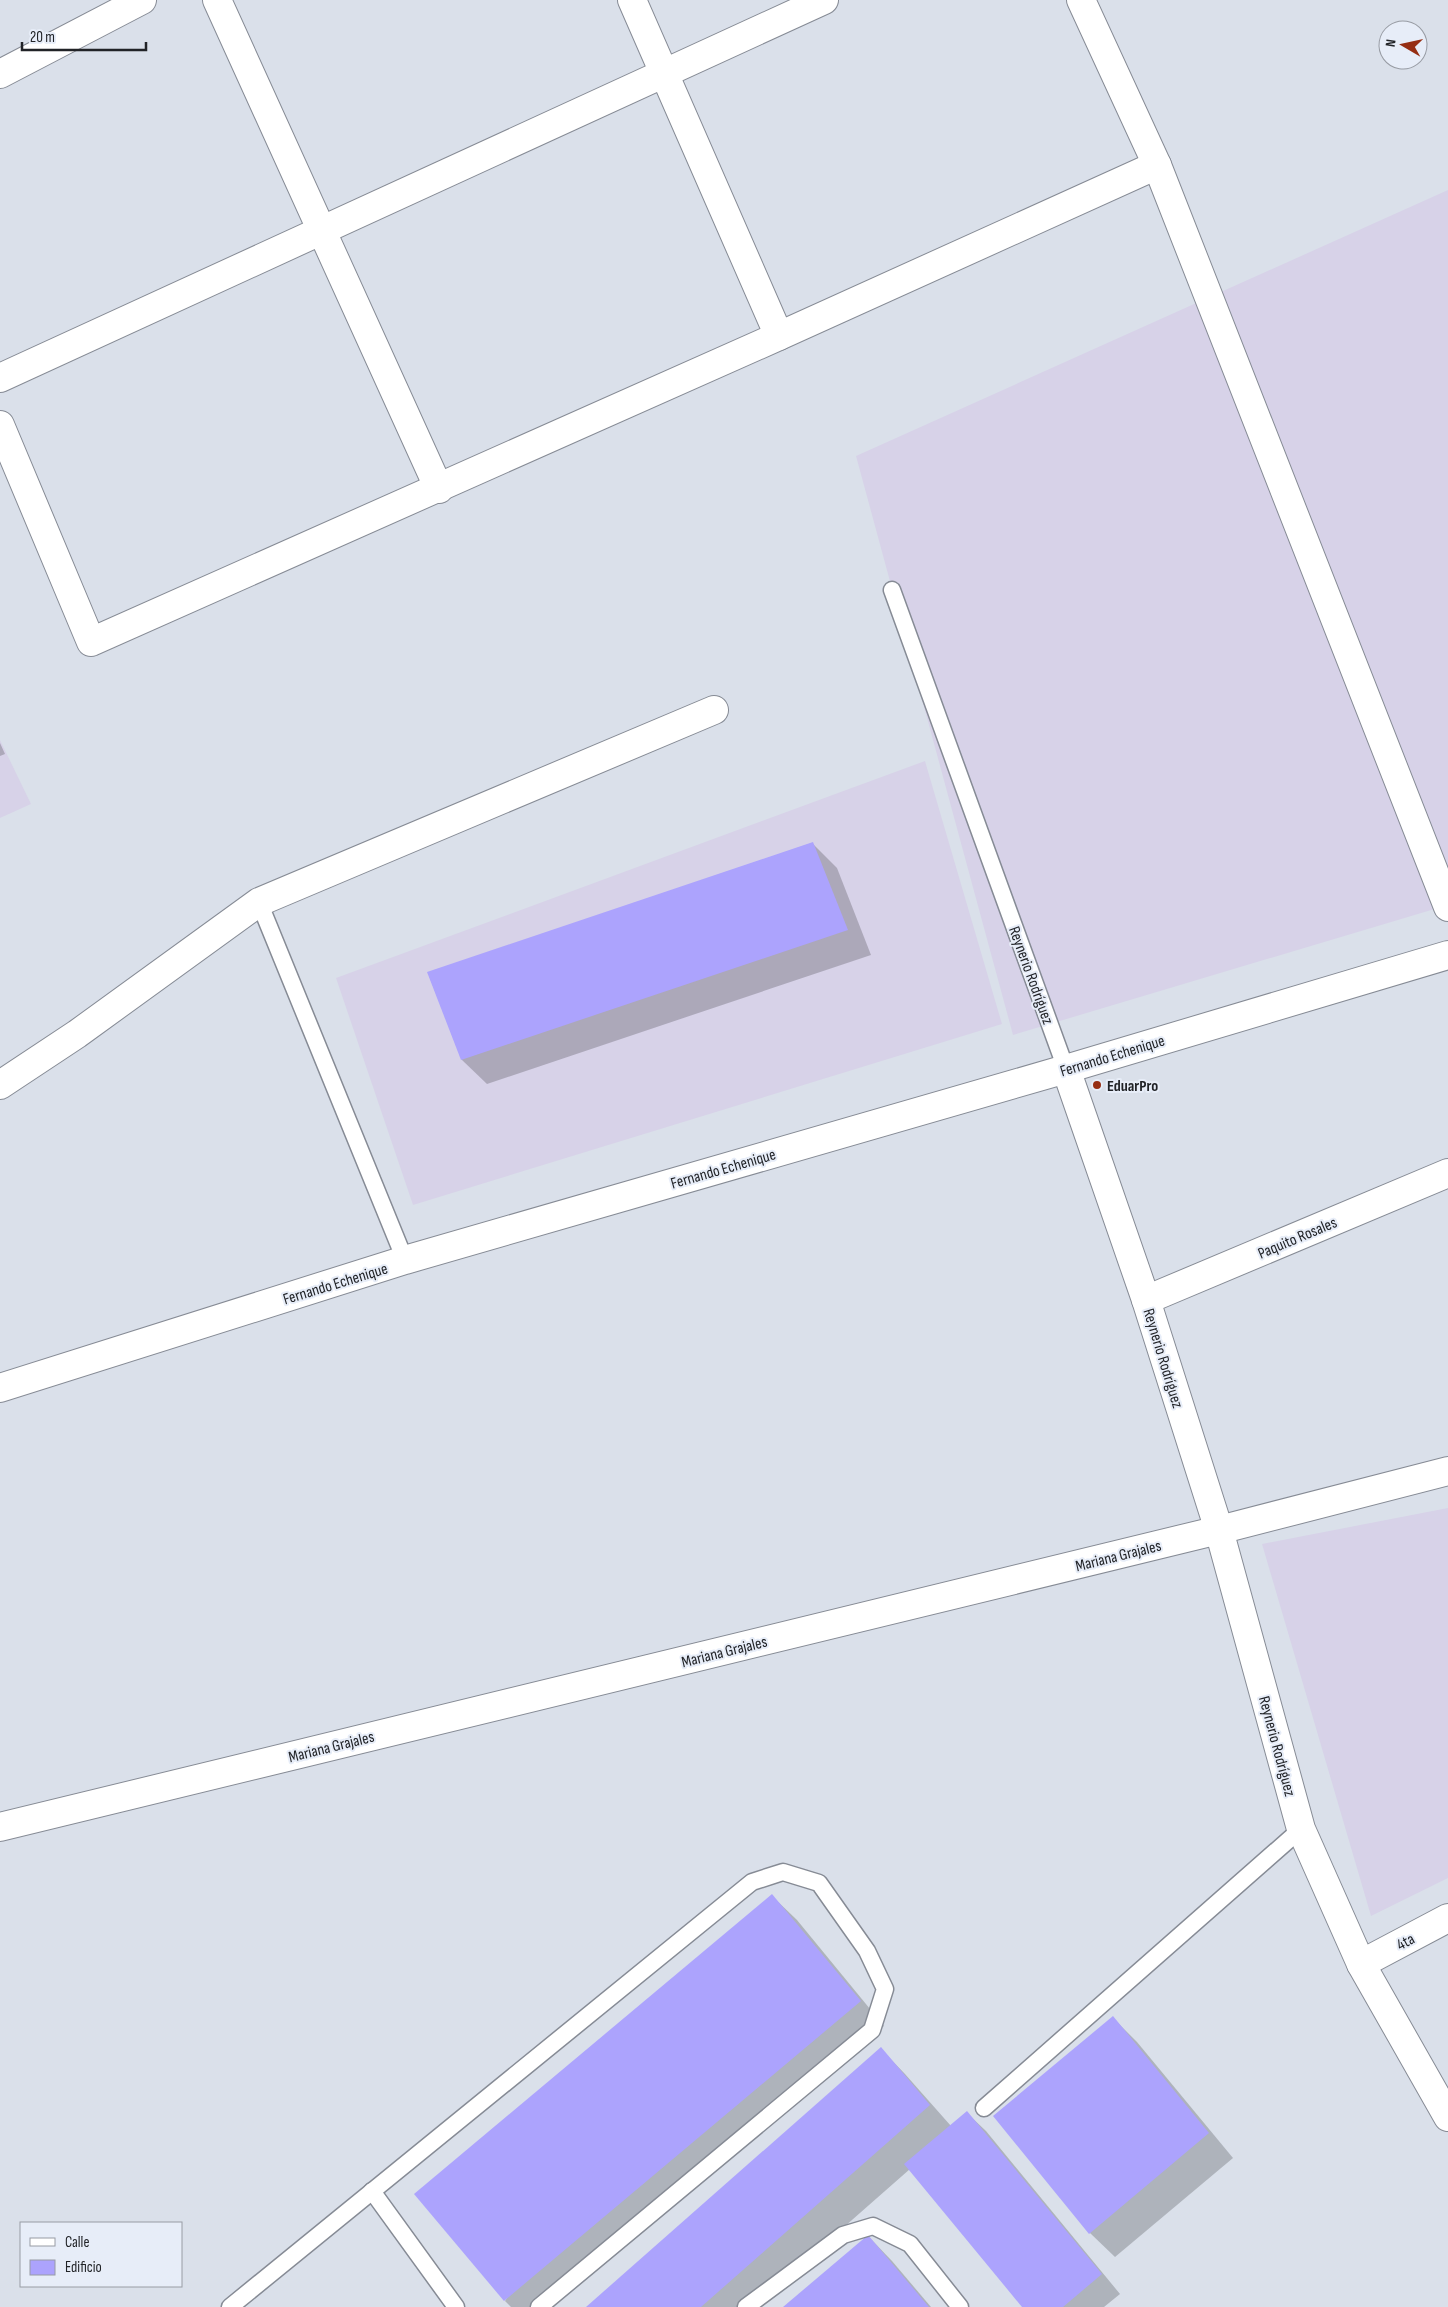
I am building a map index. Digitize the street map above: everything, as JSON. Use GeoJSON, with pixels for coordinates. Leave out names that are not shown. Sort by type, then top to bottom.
{"type":"FeatureCollection","features":[{"type":"Feature","properties":{"kind":"street"},"geometry":{"type":"LineString","coordinates":[[0,74],[142,0]]}},
{"type":"Feature","properties":{"kind":"street"},"geometry":{"type":"LineString","coordinates":[[217,0],[439,489]]}},
{"type":"Feature","properties":{"kind":"street"},"geometry":{"type":"LineString","coordinates":[[632,0],[779,336]]}},
{"type":"Feature","properties":{"kind":"street"},"geometry":{"type":"LineString","coordinates":[[0,378],[322,232],[824,0]]}},
{"type":"Feature","properties":{"kind":"street"},"geometry":{"type":"LineString","coordinates":[[1081,0],[1156,165],[1448,907]]}},
{"type":"Feature","properties":{"kind":"street"},"geometry":{"type":"LineString","coordinates":[[0,425],[92,642],[439,489],[1156,165]]}},
{"type":"Feature","properties":{"kind":"street"},"geometry":{"type":"LineString","coordinates":[[0,1085],[77,1034],[259,902],[714,710]]}},
{"type":"Feature","properties":{"kind":"street","name":"Fernando Echenique"},"geometry":{"type":"LineString","coordinates":[[0,1388],[405,1260],[1066,1069],[1448,955]]}},
{"type":"Feature","properties":{"kind":"street","name":"Reynerio Rodríguez"},"geometry":{"type":"LineString","coordinates":[[1066,1069],[1146,1300],[1219,1530],[1300,1829],[1361,1964],[1448,2117]]}},
{"type":"Feature","properties":{"kind":"street","name":"Paquito Rosales"},"geometry":{"type":"LineString","coordinates":[[1146,1300],[1448,1173]]}},
{"type":"Feature","properties":{"kind":"street","name":"Mariana Grajales"},"geometry":{"type":"LineString","coordinates":[[0,1827],[1219,1530],[1448,1472]]}},
{"type":"Feature","properties":{"kind":"street","name":"4ta"},"geometry":{"type":"LineString","coordinates":[[1361,1964],[1448,1918]]}},
{"type":"Feature","properties":{"kind":"lane","name":"Reynerio Rodríguez"},"geometry":{"type":"LineString","coordinates":[[892,590],[1066,1069]]}},
{"type":"Feature","properties":{"kind":"lane"},"geometry":{"type":"LineString","coordinates":[[259,902],[405,1260]]}},
{"type":"Feature","properties":{"kind":"lane"},"geometry":{"type":"LineString","coordinates":[[984,2108],[1300,1829]]}},
{"type":"Feature","properties":{"kind":"lane"},"geometry":{"type":"LineString","coordinates":[[230,2307],[752,1882],[783,1872],[819,1882],[867,1951],[885,1988],[872,2030],[539,2307]]}},
{"type":"Feature","properties":{"kind":"lane"},"geometry":{"type":"LineString","coordinates":[[372,2191],[456,2307]]}},
{"type":"Feature","properties":{"kind":"lane"},"geometry":{"type":"LineString","coordinates":[[746,2307],[843,2235],[873,2226],[910,2244],[960,2307]]}},
{"type":"Feature","properties":{"kind":"shaded area"},"geometry":{"type":"Polygon","coordinates":[[[1448,190],[1448,905],[1013,1035],[856,456],[1448,190]]]}},
{"type":"Feature","properties":{"kind":"shaded area"},"geometry":{"type":"Polygon","coordinates":[[[0,740],[31,804],[0,818],[0,740]]]}},
{"type":"Feature","properties":{"kind":"shaded area"},"geometry":{"type":"Polygon","coordinates":[[[925,761],[1002,1024],[413,1205],[336,978],[925,761]]]}},
{"type":"Feature","properties":{"kind":"shaded area"},"geometry":{"type":"Polygon","coordinates":[[[1448,1508],[1448,1878],[1371,1916],[1262,1544],[1448,1508]]]}},
{"type":"Feature","properties":{"kind":"building"},"geometry":{"type":"Polygon","coordinates":[[[813,842],[848,930],[461,1060],[427,972],[813,842]]]}},
{"type":"Feature","properties":{"kind":"building"},"geometry":{"type":"Polygon","coordinates":[[[772,1894],[861,2001],[504,2301],[414,2194],[772,1894]]]}},
{"type":"Feature","properties":{"kind":"building"},"geometry":{"type":"Polygon","coordinates":[[[1113,2016],[1209,2133],[1089,2234],[993,2116],[1113,2016]]]}},
{"type":"Feature","properties":{"kind":"building"},"geometry":{"type":"Polygon","coordinates":[[[881,2047],[930,2105],[701,2307],[586,2307],[881,2047]]]}},
{"type":"Feature","properties":{"kind":"building"},"geometry":{"type":"Polygon","coordinates":[[[967,2111],[1102,2274],[1063,2307],[1022,2307],[904,2164],[967,2111]]]}},
{"type":"Feature","properties":{"kind":"building"},"geometry":{"type":"Polygon","coordinates":[[[868,2235],[929,2307],[783,2307],[868,2235]]]}},
{"type":"Feature","properties":{"kind":"place","name":"EduarPro"},"geometry":{"type":"Point","coordinates":[1097,1085]}}]}
